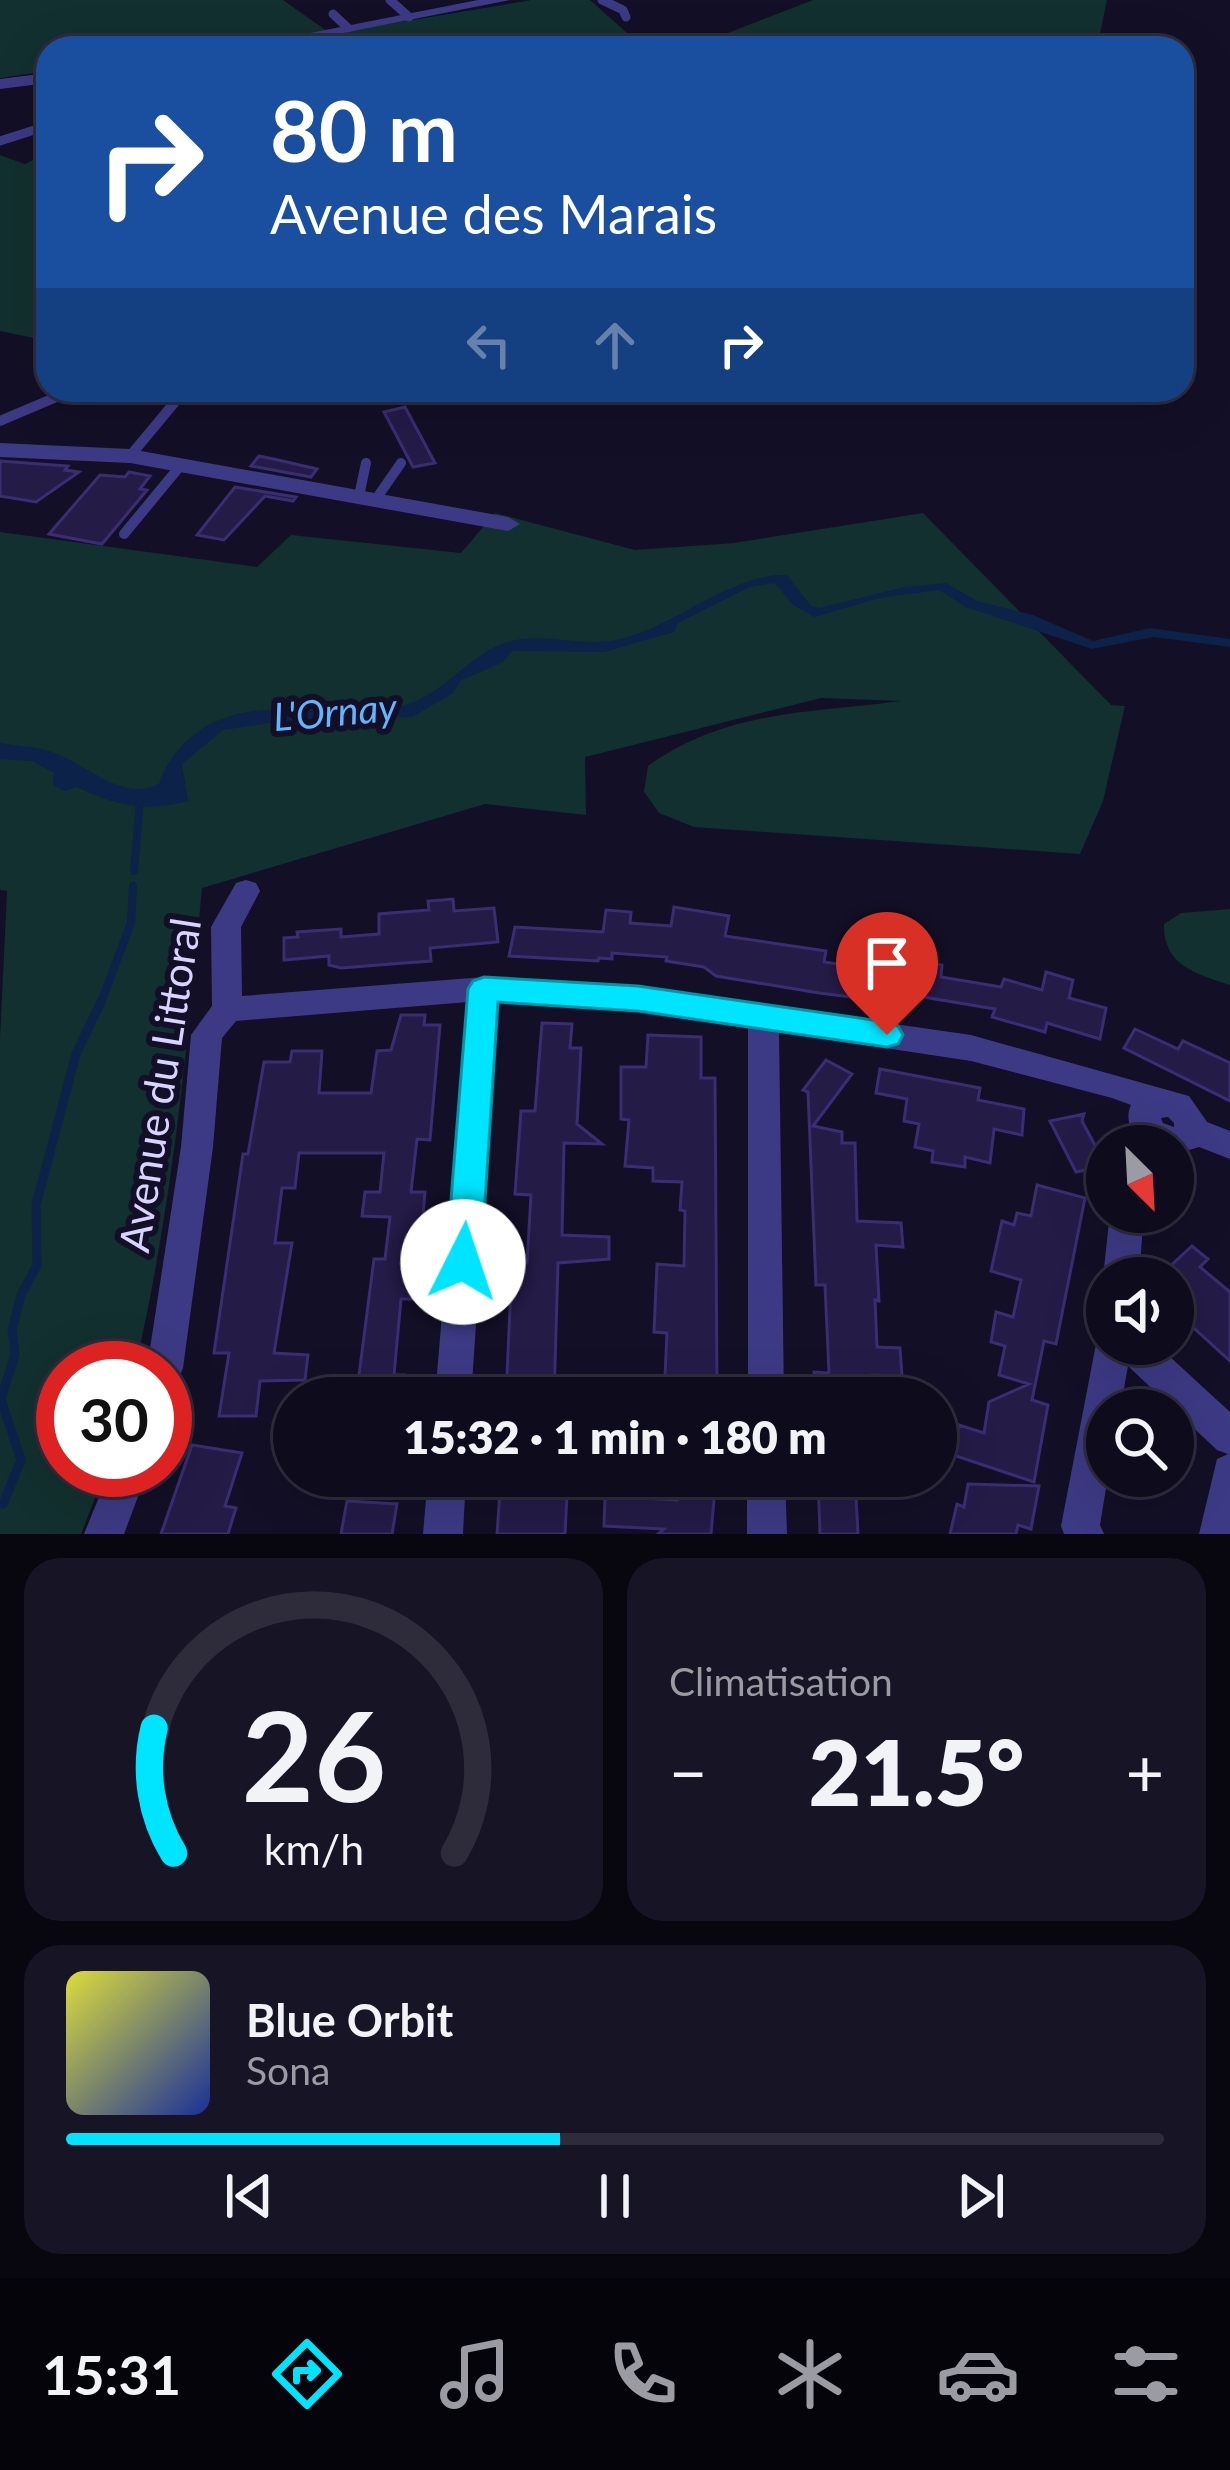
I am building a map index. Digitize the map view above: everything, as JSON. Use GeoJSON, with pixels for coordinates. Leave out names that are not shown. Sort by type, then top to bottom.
{"type":"FeatureCollection","features":[{"type":"Feature","properties":{"kind":"street"},"geometry":{"type":"LineString","coordinates":[[305,36],[484,2]]}},
{"type":"Feature","properties":{"kind":"street"},"geometry":{"type":"LineString","coordinates":[[0,84],[36,80]]}},
{"type":"Feature","properties":{"kind":"street"},"geometry":{"type":"LineString","coordinates":[[0,449],[130,456],[508,524]]}},
{"type":"Feature","properties":{"kind":"street","name":"Avenue du Littoral"},"geometry":{"type":"LineString","coordinates":[[169,1341],[197,1147],[207,1035],[227,1009],[226,927],[246,891]]}},
{"type":"Feature","properties":{"kind":"street"},"geometry":{"type":"LineString","coordinates":[[227,1009],[484,989],[638,998],[971,1048],[1073,1074],[1154,1125]]}},
{"type":"Feature","properties":{"kind":"street"},"geometry":{"type":"LineString","coordinates":[[455,1377],[484,989]]}},
{"type":"Feature","properties":{"kind":"street"},"geometry":{"type":"LineString","coordinates":[[765,1016],[766,1377]]}},
{"type":"Feature","properties":{"kind":"street"},"geometry":{"type":"LineString","coordinates":[[1194,1137],[1230,1145]]}},
{"type":"Feature","properties":{"kind":"street"},"geometry":{"type":"LineString","coordinates":[[1084,1534],[1080,1526],[1110,1365]]}},
{"type":"Feature","properties":{"kind":"street"},"geometry":{"type":"LineString","coordinates":[[1153,1365],[1230,1436]]}},
{"type":"Feature","properties":{"kind":"street"},"geometry":{"type":"LineString","coordinates":[[1219,1534],[1230,1472]]}},
{"type":"Feature","properties":{"kind":"street"},"geometry":{"type":"LineString","coordinates":[[104,1534],[118,1497]]}},
{"type":"Feature","properties":{"kind":"street"},"geometry":{"type":"LineString","coordinates":[[442,1534],[445,1497]]}},
{"type":"Feature","properties":{"kind":"street"},"geometry":{"type":"LineString","coordinates":[[766,1497],[767,1534]]}},
{"type":"Feature","properties":{"kind":"lane"},"geometry":{"type":"LineString","coordinates":[[390,0],[409,17]]}},
{"type":"Feature","properties":{"kind":"lane"},"geometry":{"type":"LineString","coordinates":[[602,0],[623,10],[626,17]]}},
{"type":"Feature","properties":{"kind":"lane"},"geometry":{"type":"LineString","coordinates":[[333,14],[348,28]]}},
{"type":"Feature","properties":{"kind":"lane"},"geometry":{"type":"LineString","coordinates":[[0,141],[36,130]]}},
{"type":"Feature","properties":{"kind":"lane"},"geometry":{"type":"LineString","coordinates":[[0,421],[45,402]]}},
{"type":"Feature","properties":{"kind":"lane"},"geometry":{"type":"LineString","coordinates":[[130,456],[175,402]]}},
{"type":"Feature","properties":{"kind":"lane"},"geometry":{"type":"LineString","coordinates":[[366,463],[368,497]]}},
{"type":"Feature","properties":{"kind":"lane"},"geometry":{"type":"LineString","coordinates":[[368,497],[400,463]]}},
{"type":"Feature","properties":{"kind":"lane"},"geometry":{"type":"LineString","coordinates":[[124,534],[181,465]]}},
{"type":"Feature","properties":{"kind":"green space"},"geometry":{"type":"Polygon","coordinates":[[[0,0],[283,0],[327,31],[292,36],[36,36],[36,73],[0,78],[0,0]]]}},
{"type":"Feature","properties":{"kind":"green space"},"geometry":{"type":"Polygon","coordinates":[[[532,0],[590,0],[630,36],[316,36],[532,0]]]}},
{"type":"Feature","properties":{"kind":"green space"},"geometry":{"type":"Polygon","coordinates":[[[813,0],[1107,0],[1100,36],[720,36],[813,0]]]}},
{"type":"Feature","properties":{"kind":"green space"},"geometry":{"type":"Polygon","coordinates":[[[0,155],[25,164],[36,159],[36,338],[0,331],[0,155]]]}},
{"type":"Feature","properties":{"kind":"green space"},"geometry":{"type":"Polygon","coordinates":[[[495,513],[635,550],[734,543],[923,513],[1111,705],[1125,706],[1103,801],[1080,854],[694,827],[659,813],[644,792],[648,766],[708,734],[770,717],[901,701],[821,698],[585,757],[586,815],[485,804],[202,888],[169,1189],[141,1341],[36,1341],[36,1497],[95,1497],[81,1534],[0,1534],[0,1039],[7,891],[0,890],[0,532],[257,567],[291,535],[461,553],[495,513]]]}},
{"type":"Feature","properties":{"kind":"green space"},"geometry":{"type":"Polygon","coordinates":[[[1230,909],[1230,985],[1194,972],[1176,959],[1169,950],[1164,924],[1181,913],[1230,909]]]}},
{"type":"Feature","properties":{"kind":"water","name":"L'Ornay"},"geometry":{"type":"Polygon","coordinates":[[[787,575],[811,606],[819,608],[904,587],[946,583],[977,601],[1033,615],[1093,641],[1150,628],[1230,639],[1230,647],[1154,637],[1092,649],[966,607],[939,590],[879,598],[815,617],[793,605],[775,583],[750,587],[678,623],[674,632],[604,652],[512,651],[503,662],[460,681],[453,693],[412,717],[283,721],[223,730],[182,764],[188,801],[144,806],[118,803],[77,787],[65,791],[53,785],[54,773],[32,761],[0,759],[0,743],[37,748],[116,785],[145,788],[159,784],[182,746],[219,720],[266,710],[361,711],[408,704],[499,645],[543,638],[616,640],[657,626],[733,587],[787,575]]]}},
{"type":"Feature","properties":{"kind":"building"},"geometry":{"type":"Polygon","coordinates":[[[405,407],[435,463],[413,467],[384,412],[405,407]]]}},
{"type":"Feature","properties":{"kind":"building"},"geometry":{"type":"Polygon","coordinates":[[[259,456],[317,469],[311,477],[251,466],[259,456]]]}},
{"type":"Feature","properties":{"kind":"building"},"geometry":{"type":"Polygon","coordinates":[[[0,461],[68,466],[65,470],[79,472],[36,502],[0,496],[0,461]]]}},
{"type":"Feature","properties":{"kind":"building"},"geometry":{"type":"Polygon","coordinates":[[[129,472],[150,476],[140,489],[147,490],[102,544],[49,534],[100,475],[125,477],[129,472]]]}},
{"type":"Feature","properties":{"kind":"building"},"geometry":{"type":"Polygon","coordinates":[[[235,487],[296,497],[293,501],[265,496],[224,540],[197,535],[235,487]]]}},
{"type":"Feature","properties":{"kind":"building"},"geometry":{"type":"Polygon","coordinates":[[[453,899],[454,911],[494,908],[498,942],[430,948],[431,961],[341,968],[329,965],[329,956],[284,960],[284,938],[298,937],[297,932],[341,929],[341,937],[379,934],[379,914],[429,910],[428,901],[453,899]]]}},
{"type":"Feature","properties":{"kind":"building"},"geometry":{"type":"Polygon","coordinates":[[[674,907],[729,916],[725,936],[826,951],[824,962],[914,975],[915,961],[942,965],[941,977],[1001,987],[1004,979],[1042,990],[1046,972],[1073,980],[1069,998],[1106,1008],[1100,1039],[1047,1023],[1045,1032],[992,1017],[995,1009],[911,995],[906,1004],[819,993],[716,976],[704,967],[666,961],[667,957],[612,953],[612,959],[598,961],[509,956],[515,927],[603,932],[606,910],[631,912],[630,923],[671,926],[674,907]]]}},
{"type":"Feature","properties":{"kind":"building"},"geometry":{"type":"Polygon","coordinates":[[[401,1015],[425,1015],[424,1025],[440,1025],[430,1140],[417,1139],[411,1192],[425,1192],[416,1299],[401,1299],[394,1375],[405,1377],[359,1377],[374,1259],[385,1259],[390,1217],[362,1216],[365,1192],[380,1192],[384,1153],[299,1153],[295,1188],[282,1188],[275,1243],[292,1243],[274,1353],[308,1355],[305,1377],[260,1381],[256,1416],[219,1416],[229,1353],[214,1353],[243,1154],[248,1154],[264,1062],[290,1062],[292,1051],[322,1051],[319,1093],[371,1093],[377,1051],[391,1050],[401,1015]]]}},
{"type":"Feature","properties":{"kind":"building"},"geometry":{"type":"Polygon","coordinates":[[[542,1023],[572,1024],[570,1048],[581,1048],[577,1124],[602,1144],[564,1143],[562,1235],[609,1237],[609,1259],[558,1263],[555,1377],[507,1377],[512,1262],[527,1263],[531,1195],[515,1194],[521,1111],[535,1111],[542,1023]]]}},
{"type":"Feature","properties":{"kind":"building"},"geometry":{"type":"Polygon","coordinates":[[[1135,1029],[1178,1049],[1183,1041],[1230,1063],[1230,1101],[1124,1048],[1135,1029]]]}},
{"type":"Feature","properties":{"kind":"building"},"geometry":{"type":"Polygon","coordinates":[[[648,1035],[701,1037],[701,1078],[715,1078],[717,1377],[651,1377],[665,1376],[667,1333],[654,1332],[657,1264],[684,1266],[685,1211],[680,1210],[682,1182],[653,1181],[653,1168],[625,1166],[629,1120],[621,1119],[621,1067],[646,1067],[648,1035]]]}},
{"type":"Feature","properties":{"kind":"building"},"geometry":{"type":"Polygon","coordinates":[[[826,1060],[852,1074],[813,1126],[842,1132],[842,1143],[855,1143],[857,1221],[901,1223],[903,1247],[876,1245],[879,1301],[875,1300],[877,1347],[900,1348],[902,1376],[814,1377],[814,1372],[829,1373],[825,1285],[816,1285],[808,1092],[803,1090],[826,1060]]]}},
{"type":"Feature","properties":{"kind":"building"},"geometry":{"type":"Polygon","coordinates":[[[880,1069],[980,1088],[978,1100],[1024,1109],[1022,1135],[994,1129],[990,1163],[965,1157],[965,1167],[932,1162],[933,1151],[915,1147],[919,1124],[904,1121],[907,1099],[876,1093],[880,1069]]]}},
{"type":"Feature","properties":{"kind":"building"},"geometry":{"type":"Polygon","coordinates":[[[1084,1114],[1086,1170],[1076,1172],[1050,1121],[1084,1114]]]}},
{"type":"Feature","properties":{"kind":"building"},"geometry":{"type":"Polygon","coordinates":[[[1037,1185],[1085,1198],[1056,1344],[1044,1341],[1032,1400],[1048,1405],[1034,1482],[957,1456],[959,1425],[984,1433],[989,1402],[1029,1384],[999,1375],[1005,1346],[991,1342],[996,1312],[1013,1317],[1021,1280],[991,1271],[1002,1221],[1014,1225],[1017,1213],[1031,1216],[1037,1185]]]}},
{"type":"Feature","properties":{"kind":"building"},"geometry":{"type":"Polygon","coordinates":[[[1192,1246],[1208,1259],[1200,1267],[1230,1292],[1230,1361],[1194,1328],[1194,1257],[1180,1257],[1192,1246]]]}},
{"type":"Feature","properties":{"kind":"building"},"geometry":{"type":"Polygon","coordinates":[[[192,1445],[242,1453],[225,1506],[236,1508],[228,1534],[161,1534],[174,1497],[192,1497],[192,1445]]]}},
{"type":"Feature","properties":{"kind":"building"},"geometry":{"type":"Polygon","coordinates":[[[968,1484],[1039,1486],[1031,1529],[1018,1525],[1016,1534],[950,1534],[957,1504],[964,1507],[968,1484]]]}},
{"type":"Feature","properties":{"kind":"building"},"geometry":{"type":"Polygon","coordinates":[[[500,1497],[567,1497],[565,1534],[497,1534],[500,1497]]]}},
{"type":"Feature","properties":{"kind":"building"},"geometry":{"type":"Polygon","coordinates":[[[605,1497],[714,1497],[711,1534],[658,1534],[664,1529],[604,1526],[605,1497]]]}},
{"type":"Feature","properties":{"kind":"building"},"geometry":{"type":"Polygon","coordinates":[[[819,1497],[856,1497],[858,1534],[820,1534],[819,1497]]]}},
{"type":"Feature","properties":{"kind":"building"},"geometry":{"type":"Polygon","coordinates":[[[347,1501],[397,1504],[392,1534],[341,1534],[347,1501]]]}},
{"type":"Feature","properties":{"kind":"waterway"},"geometry":{"type":"LineString","coordinates":[[134,871],[140,800]]}},
{"type":"Feature","properties":{"kind":"waterway"},"geometry":{"type":"LineString","coordinates":[[100,1005],[131,923],[133,886]]}},
{"type":"Feature","properties":{"kind":"waterway"},"geometry":{"type":"LineString","coordinates":[[3,1504],[21,1460],[1,1399],[15,1354],[12,1330],[21,1295],[37,1265],[36,1205],[76,1054],[101,1002]]}},
{"type":"Feature","properties":{"kind":"route"},"geometry":{"type":"LineString","coordinates":[[463,1262],[484,989],[638,998],[887,1035]]}}]}
